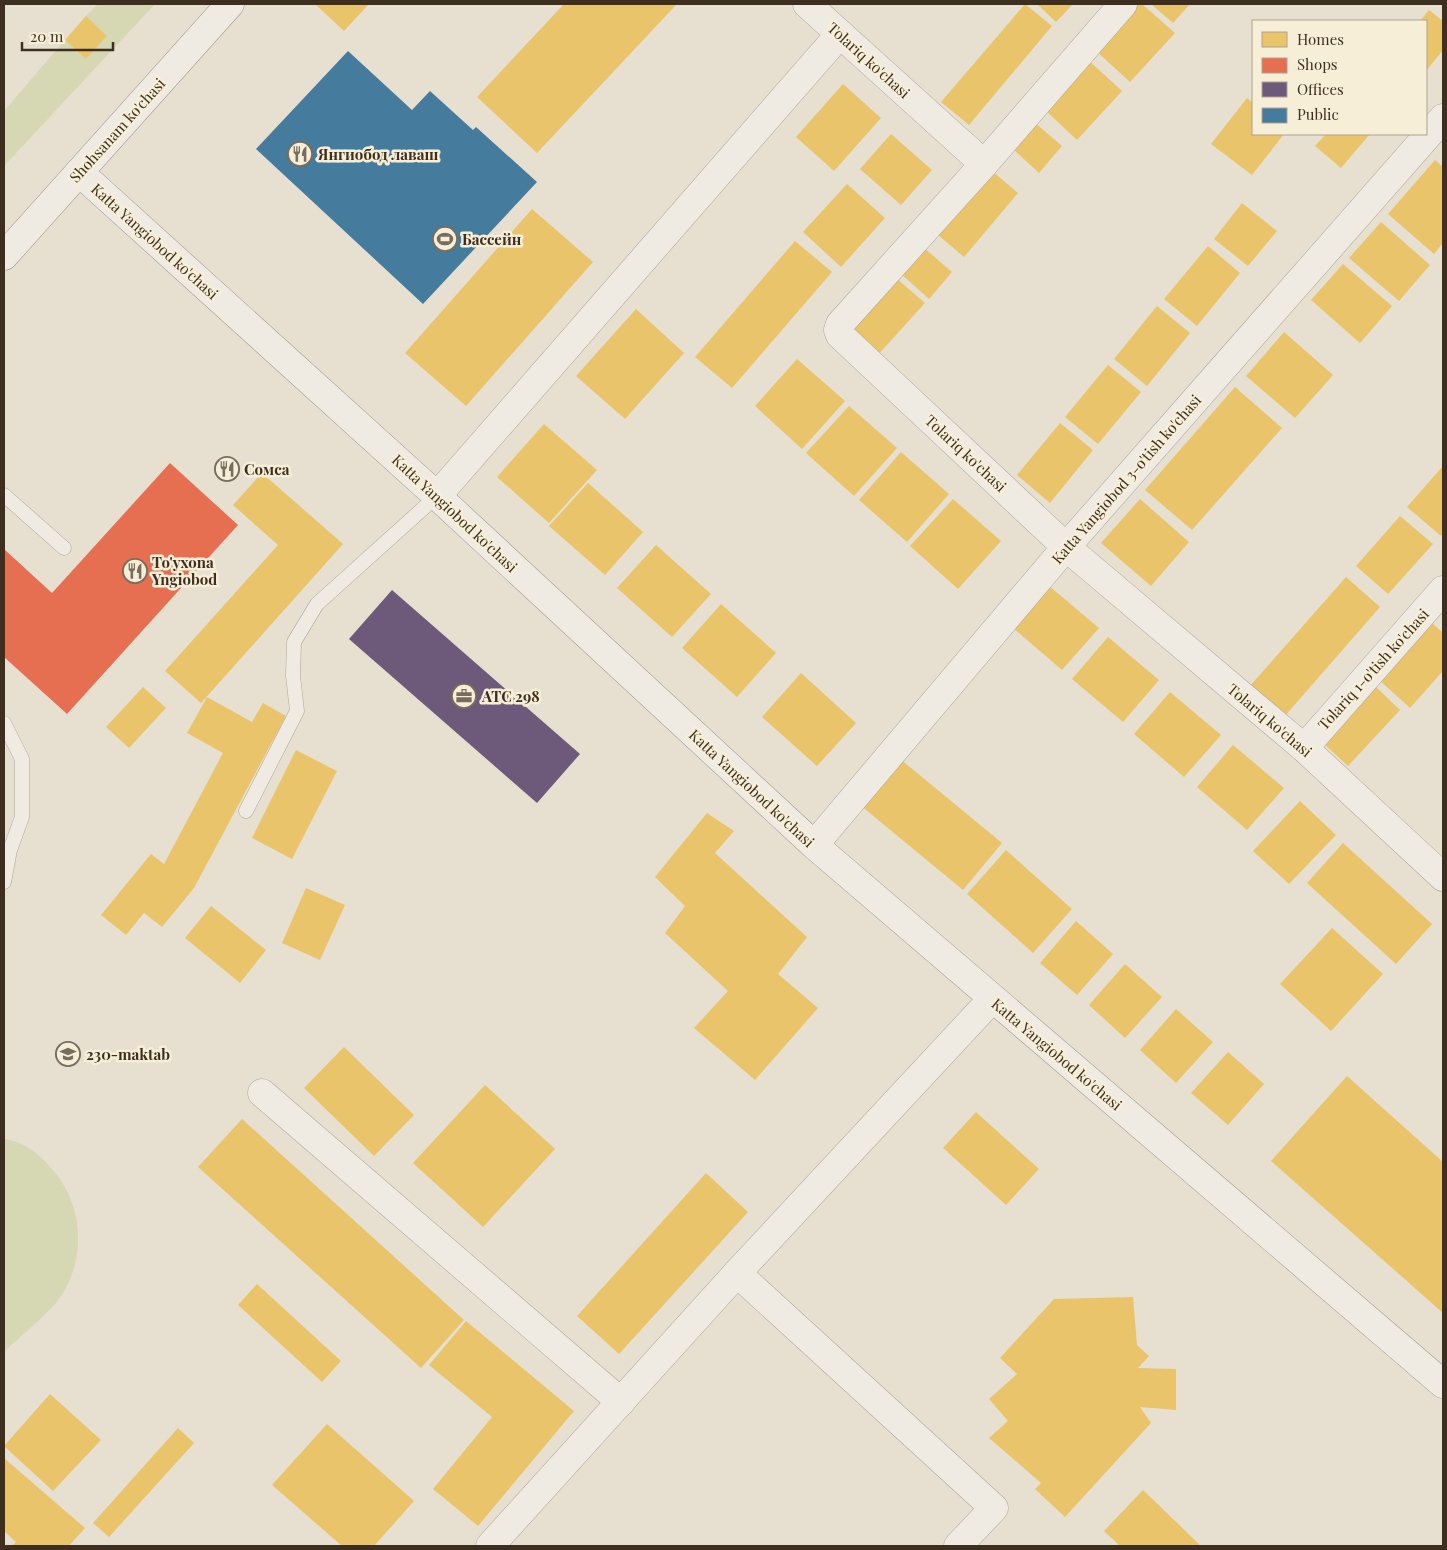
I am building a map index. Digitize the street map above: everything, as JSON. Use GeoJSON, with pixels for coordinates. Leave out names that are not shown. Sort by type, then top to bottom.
{"type":"FeatureCollection","features":[{"type":"Feature","properties":{"kind":"street","name":"Shohsanam ko'chasi"},"geometry":{"type":"LineString","coordinates":[[4,256],[230,4]]}},
{"type":"Feature","properties":{"kind":"street","name":"Tolariq ko'chasi"},"geometry":{"type":"LineString","coordinates":[[807,4],[984,164],[840,324],[838,330],[840,336],[1066,547],[1304,748],[1443,877]]}},
{"type":"Feature","properties":{"kind":"street"},"geometry":{"type":"LineString","coordinates":[[984,164],[1123,4]]}},
{"type":"Feature","properties":{"kind":"street"},"geometry":{"type":"LineString","coordinates":[[437,496],[840,34]]}},
{"type":"Feature","properties":{"kind":"street","name":"Katta Yangiobod 3-o'tish ko'chasi"},"geometry":{"type":"LineString","coordinates":[[814,845],[1066,547],[1443,118]]}},
{"type":"Feature","properties":{"kind":"street","name":"Katta Yangiobod ko'chasi"},"geometry":{"type":"LineString","coordinates":[[79,172],[437,496],[814,845],[1443,1384]]}},
{"type":"Feature","properties":{"kind":"street","name":"Tolariq 1-o'tish ko'chasi"},"geometry":{"type":"LineString","coordinates":[[1304,748],[1443,590]]}},
{"type":"Feature","properties":{"kind":"street"},"geometry":{"type":"LineString","coordinates":[[490,1546],[737,1273],[992,999]]}},
{"type":"Feature","properties":{"kind":"street"},"geometry":{"type":"LineString","coordinates":[[262,1094],[620,1402]]}},
{"type":"Feature","properties":{"kind":"street"},"geometry":{"type":"LineString","coordinates":[[737,1273],[994,1508],[958,1546]]}},
{"type":"Feature","properties":{"kind":"lane"},"geometry":{"type":"LineString","coordinates":[[4,495],[64,548]]}},
{"type":"Feature","properties":{"kind":"lane"},"geometry":{"type":"LineString","coordinates":[[246,811],[296,711],[293,676],[294,642],[317,604],[437,496]]}},
{"type":"Feature","properties":{"kind":"lane"},"geometry":{"type":"LineString","coordinates":[[4,723],[22,759],[22,817],[10,850],[4,882]]}},
{"type":"Feature","properties":{"kind":"green space"},"geometry":{"type":"Polygon","coordinates":[[[98,4],[155,4],[4,166],[4,111],[65,40],[86,59],[107,36],[86,16],[98,4]]]}},
{"type":"Feature","properties":{"kind":"green space"},"geometry":{"type":"Polygon","coordinates":[[[4,1139],[12,1140],[33,1151],[46,1162],[65,1187],[72,1202],[76,1218],[78,1250],[75,1266],[61,1296],[43,1317],[4,1352],[4,1139]]]}},
{"type":"Feature","properties":{"kind":"building: Homes"},"geometry":{"type":"Polygon","coordinates":[[[315,4],[369,4],[344,31],[315,4]]]}},
{"type":"Feature","properties":{"kind":"building: Homes"},"geometry":{"type":"Polygon","coordinates":[[[564,4],[677,4],[537,153],[477,97],[564,4]]]}},
{"type":"Feature","properties":{"kind":"building: Homes"},"geometry":{"type":"Polygon","coordinates":[[[1025,4],[1052,26],[969,125],[941,102],[1025,4]]]}},
{"type":"Feature","properties":{"kind":"building: Homes"},"geometry":{"type":"Polygon","coordinates":[[[1037,4],[1073,4],[1056,22],[1037,4]]]}},
{"type":"Feature","properties":{"kind":"building: Homes"},"geometry":{"type":"Polygon","coordinates":[[[1138,4],[1142,4],[1175,33],[1130,82],[1095,50],[1138,4]]]}},
{"type":"Feature","properties":{"kind":"building: Homes"},"geometry":{"type":"Polygon","coordinates":[[[1151,4],[1190,4],[1173,23],[1151,4]]]}},
{"type":"Feature","properties":{"kind":"building: Homes"},"geometry":{"type":"Polygon","coordinates":[[[1429,10],[1443,21],[1443,50],[1427,70],[1427,20],[1421,20],[1429,10]]]}},
{"type":"Feature","properties":{"kind":"building: Homes"},"geometry":{"type":"Polygon","coordinates":[[[86,16],[107,36],[86,59],[65,40],[86,16]]]}},
{"type":"Feature","properties":{"kind":"building: Homes"},"geometry":{"type":"Polygon","coordinates":[[[1087,59],[1122,91],[1077,140],[1043,108],[1087,59]]]}},
{"type":"Feature","properties":{"kind":"building: Homes"},"geometry":{"type":"Polygon","coordinates":[[[843,84],[881,118],[834,171],[796,137],[843,84]]]}},
{"type":"Feature","properties":{"kind":"building: Homes"},"geometry":{"type":"Polygon","coordinates":[[[1247,98],[1252,102],[1252,135],[1283,135],[1252,175],[1211,144],[1247,98]]]}},
{"type":"Feature","properties":{"kind":"building: Homes"},"geometry":{"type":"Polygon","coordinates":[[[1033,121],[1062,146],[1039,173],[1011,147],[1033,121]]]}},
{"type":"Feature","properties":{"kind":"building: Homes"},"geometry":{"type":"Polygon","coordinates":[[[891,134],[932,170],[901,205],[860,169],[891,134]]]}},
{"type":"Feature","properties":{"kind":"building: Homes"},"geometry":{"type":"Polygon","coordinates":[[[1325,135],[1369,135],[1341,168],[1315,146],[1325,135]]]}},
{"type":"Feature","properties":{"kind":"building: Homes"},"geometry":{"type":"Polygon","coordinates":[[[1435,160],[1443,167],[1443,243],[1434,254],[1388,214],[1435,160]]]}},
{"type":"Feature","properties":{"kind":"building: Homes"},"geometry":{"type":"Polygon","coordinates":[[[991,170],[1018,193],[964,257],[937,234],[991,170]]]}},
{"type":"Feature","properties":{"kind":"building: Homes"},"geometry":{"type":"Polygon","coordinates":[[[847,184],[885,218],[841,267],[803,232],[847,184]]]}},
{"type":"Feature","properties":{"kind":"building: Homes"},"geometry":{"type":"Polygon","coordinates":[[[1242,203],[1277,231],[1248,266],[1214,239],[1242,203]]]}},
{"type":"Feature","properties":{"kind":"building: Homes"},"geometry":{"type":"Polygon","coordinates":[[[532,209],[593,262],[466,406],[405,353],[532,209]]]}},
{"type":"Feature","properties":{"kind":"building: Homes"},"geometry":{"type":"Polygon","coordinates":[[[1381,222],[1430,265],[1399,301],[1349,258],[1381,222]]]}},
{"type":"Feature","properties":{"kind":"building: Homes"},"geometry":{"type":"Polygon","coordinates":[[[795,241],[832,272],[732,388],[695,357],[795,241]]]}},
{"type":"Feature","properties":{"kind":"building: Homes"},"geometry":{"type":"Polygon","coordinates":[[[1208,246],[1240,273],[1197,326],[1164,299],[1208,246]]]}},
{"type":"Feature","properties":{"kind":"building: Homes"},"geometry":{"type":"Polygon","coordinates":[[[923,247],[952,272],[929,299],[900,273],[923,247]]]}},
{"type":"Feature","properties":{"kind":"building: Homes"},"geometry":{"type":"Polygon","coordinates":[[[1343,264],[1392,306],[1360,343],[1311,300],[1343,264]]]}},
{"type":"Feature","properties":{"kind":"building: Homes"},"geometry":{"type":"Polygon","coordinates":[[[896,278],[925,303],[876,357],[848,330],[896,278]]]}},
{"type":"Feature","properties":{"kind":"building: Homes"},"geometry":{"type":"Polygon","coordinates":[[[1157,306],[1190,333],[1147,386],[1114,359],[1157,306]]]}},
{"type":"Feature","properties":{"kind":"building: Homes"},"geometry":{"type":"Polygon","coordinates":[[[636,309],[684,353],[625,419],[576,376],[636,309]]]}},
{"type":"Feature","properties":{"kind":"building: Homes"},"geometry":{"type":"Polygon","coordinates":[[[1284,332],[1333,375],[1295,418],[1246,376],[1284,332]]]}},
{"type":"Feature","properties":{"kind":"building: Homes"},"geometry":{"type":"Polygon","coordinates":[[[797,359],[845,401],[802,449],[755,406],[797,359]]]}},
{"type":"Feature","properties":{"kind":"building: Homes"},"geometry":{"type":"Polygon","coordinates":[[[1108,365],[1141,392],[1098,444],[1065,417],[1108,365]]]}},
{"type":"Feature","properties":{"kind":"building: Homes"},"geometry":{"type":"Polygon","coordinates":[[[1235,387],[1282,428],[1192,530],[1145,490],[1235,387]]]}},
{"type":"Feature","properties":{"kind":"building: Homes"},"geometry":{"type":"Polygon","coordinates":[[[849,406],[897,448],[854,496],[806,453],[849,406]]]}},
{"type":"Feature","properties":{"kind":"building: Homes"},"geometry":{"type":"Polygon","coordinates":[[[1060,423],[1093,450],[1050,503],[1017,475],[1060,423]]]}},
{"type":"Feature","properties":{"kind":"building: Homes"},"geometry":{"type":"Polygon","coordinates":[[[544,424],[597,470],[549,523],[497,477],[544,424]]]}},
{"type":"Feature","properties":{"kind":"building: Homes"},"geometry":{"type":"Polygon","coordinates":[[[901,452],[949,494],[907,542],[859,500],[901,452]]]}},
{"type":"Feature","properties":{"kind":"building: Homes"},"geometry":{"type":"Polygon","coordinates":[[[1443,466],[1443,533],[1441,536],[1407,507],[1443,466]]]}},
{"type":"Feature","properties":{"kind":"building: Homes"},"geometry":{"type":"Polygon","coordinates":[[[262,473],[343,544],[201,703],[165,671],[278,545],[233,505],[262,473]]]}},
{"type":"Feature","properties":{"kind":"building: Homes"},"geometry":{"type":"Polygon","coordinates":[[[588,483],[643,532],[605,575],[549,526],[588,483]]]}},
{"type":"Feature","properties":{"kind":"building: Homes"},"geometry":{"type":"Polygon","coordinates":[[[953,499],[1001,541],[958,589],[910,546],[953,499]]]}},
{"type":"Feature","properties":{"kind":"building: Homes"},"geometry":{"type":"Polygon","coordinates":[[[1140,499],[1189,542],[1151,586],[1101,543],[1140,499]]]}},
{"type":"Feature","properties":{"kind":"building: Homes"},"geometry":{"type":"Polygon","coordinates":[[[1400,516],[1433,544],[1388,594],[1356,566],[1400,516]]]}},
{"type":"Feature","properties":{"kind":"building: Homes"},"geometry":{"type":"Polygon","coordinates":[[[656,545],[711,594],[672,637],[617,588],[656,545]]]}},
{"type":"Feature","properties":{"kind":"building: Homes"},"geometry":{"type":"Polygon","coordinates":[[[1346,577],[1380,607],[1284,717],[1249,687],[1346,577]]]}},
{"type":"Feature","properties":{"kind":"building: Homes"},"geometry":{"type":"Polygon","coordinates":[[[1048,585],[1099,628],[1062,670],[1012,627],[1048,585]]]}},
{"type":"Feature","properties":{"kind":"building: Homes"},"geometry":{"type":"Polygon","coordinates":[[[721,604],[776,653],[737,697],[682,648],[721,604]]]}},
{"type":"Feature","properties":{"kind":"building: Homes"},"geometry":{"type":"Polygon","coordinates":[[[1431,622],[1443,633],[1443,671],[1410,708],[1378,679],[1431,622]]]}},
{"type":"Feature","properties":{"kind":"building: Homes"},"geometry":{"type":"Polygon","coordinates":[[[1108,637],[1159,680],[1123,722],[1072,679],[1108,637]]]}},
{"type":"Feature","properties":{"kind":"building: Homes"},"geometry":{"type":"Polygon","coordinates":[[[801,673],[856,723],[817,766],[762,717],[801,673]]]}},
{"type":"Feature","properties":{"kind":"building: Homes"},"geometry":{"type":"Polygon","coordinates":[[[1375,686],[1400,710],[1348,766],[1323,743],[1375,686]]]}},
{"type":"Feature","properties":{"kind":"building: Homes"},"geometry":{"type":"Polygon","coordinates":[[[143,687],[166,708],[129,748],[106,727],[143,687]]]}},
{"type":"Feature","properties":{"kind":"building: Homes"},"geometry":{"type":"Polygon","coordinates":[[[1170,692],[1221,735],[1184,777],[1134,734],[1170,692]]]}},
{"type":"Feature","properties":{"kind":"building: Homes"},"geometry":{"type":"Polygon","coordinates":[[[207,697],[252,722],[263,703],[286,716],[194,888],[162,927],[144,913],[126,935],[101,915],[151,854],[164,864],[223,753],[187,733],[207,697]]]}},
{"type":"Feature","properties":{"kind":"building: Homes"},"geometry":{"type":"Polygon","coordinates":[[[1233,745],[1284,788],[1247,830],[1197,787],[1233,745]]]}},
{"type":"Feature","properties":{"kind":"building: Homes"},"geometry":{"type":"Polygon","coordinates":[[[296,750],[337,771],[292,859],[252,838],[296,750]]]}},
{"type":"Feature","properties":{"kind":"building: Homes"},"geometry":{"type":"Polygon","coordinates":[[[899,758],[1002,843],[963,890],[860,805],[899,758]]]}},
{"type":"Feature","properties":{"kind":"building: Homes"},"geometry":{"type":"Polygon","coordinates":[[[1300,801],[1336,835],[1289,884],[1253,851],[1300,801]]]}},
{"type":"Feature","properties":{"kind":"building: Homes"},"geometry":{"type":"Polygon","coordinates":[[[707,813],[734,831],[715,853],[807,937],[778,974],[818,1008],[755,1080],[694,1028],[728,991],[665,933],[685,906],[655,877],[707,813]]]}},
{"type":"Feature","properties":{"kind":"building: Homes"},"geometry":{"type":"Polygon","coordinates":[[[1343,843],[1432,924],[1396,964],[1307,883],[1343,843]]]}},
{"type":"Feature","properties":{"kind":"building: Homes"},"geometry":{"type":"Polygon","coordinates":[[[1006,850],[1072,909],[1033,953],[967,894],[1006,850]]]}},
{"type":"Feature","properties":{"kind":"building: Homes"},"geometry":{"type":"Polygon","coordinates":[[[306,888],[345,905],[320,960],[282,943],[306,888]]]}},
{"type":"Feature","properties":{"kind":"building: Homes"},"geometry":{"type":"Polygon","coordinates":[[[211,906],[266,950],[240,983],[185,938],[211,906]]]}},
{"type":"Feature","properties":{"kind":"building: Homes"},"geometry":{"type":"Polygon","coordinates":[[[1076,921],[1113,954],[1077,995],[1040,963],[1076,921]]]}},
{"type":"Feature","properties":{"kind":"building: Homes"},"geometry":{"type":"Polygon","coordinates":[[[1332,928],[1383,974],[1331,1031],[1280,984],[1332,928]]]}},
{"type":"Feature","properties":{"kind":"building: Homes"},"geometry":{"type":"Polygon","coordinates":[[[1125,964],[1162,997],[1125,1038],[1089,1005],[1125,964]]]}},
{"type":"Feature","properties":{"kind":"building: Homes"},"geometry":{"type":"Polygon","coordinates":[[[1176,1009],[1213,1042],[1176,1083],[1140,1050],[1176,1009]]]}},
{"type":"Feature","properties":{"kind":"building: Homes"},"geometry":{"type":"Polygon","coordinates":[[[344,1047],[414,1115],[374,1156],[304,1088],[344,1047]]]}},
{"type":"Feature","properties":{"kind":"building: Homes"},"geometry":{"type":"Polygon","coordinates":[[[1228,1052],[1264,1084],[1228,1125],[1191,1093],[1228,1052]]]}},
{"type":"Feature","properties":{"kind":"building: Homes"},"geometry":{"type":"Polygon","coordinates":[[[1347,1076],[1443,1162],[1443,1313],[1271,1161],[1347,1076]]]}},
{"type":"Feature","properties":{"kind":"building: Homes"},"geometry":{"type":"Polygon","coordinates":[[[485,1085],[555,1149],[483,1227],[413,1163],[485,1085]]]}},
{"type":"Feature","properties":{"kind":"building: Homes"},"geometry":{"type":"Polygon","coordinates":[[[976,1112],[1039,1169],[1006,1205],[943,1148],[976,1112]]]}},
{"type":"Feature","properties":{"kind":"building: Homes"},"geometry":{"type":"Polygon","coordinates":[[[242,1119],[464,1320],[421,1368],[198,1167],[242,1119]]]}},
{"type":"Feature","properties":{"kind":"building: Homes"},"geometry":{"type":"Polygon","coordinates":[[[706,1173],[748,1212],[619,1354],[577,1316],[706,1173]]]}},
{"type":"Feature","properties":{"kind":"building: Homes"},"geometry":{"type":"Polygon","coordinates":[[[257,1284],[341,1361],[322,1382],[238,1305],[257,1284]]]}},
{"type":"Feature","properties":{"kind":"building: Homes"},"geometry":{"type":"Polygon","coordinates":[[[1133,1297],[1137,1345],[1149,1356],[1138,1368],[1176,1369],[1176,1410],[1140,1407],[1151,1423],[1065,1517],[1035,1489],[1041,1483],[989,1438],[1008,1421],[989,1399],[1017,1374],[1000,1358],[1054,1299],[1133,1297]]]}},
{"type":"Feature","properties":{"kind":"building: Homes"},"geometry":{"type":"Polygon","coordinates":[[[466,1321],[574,1411],[478,1526],[433,1489],[492,1417],[429,1365],[466,1321]]]}},
{"type":"Feature","properties":{"kind":"building: Homes"},"geometry":{"type":"Polygon","coordinates":[[[50,1394],[101,1440],[53,1491],[4,1446],[50,1394]]]}},
{"type":"Feature","properties":{"kind":"building: Homes"},"geometry":{"type":"Polygon","coordinates":[[[327,1424],[414,1501],[374,1546],[342,1546],[272,1485],[327,1424]]]}},
{"type":"Feature","properties":{"kind":"building: Homes"},"geometry":{"type":"Polygon","coordinates":[[[178,1428],[194,1443],[109,1537],[93,1523],[178,1428]]]}},
{"type":"Feature","properties":{"kind":"building: Homes"},"geometry":{"type":"Polygon","coordinates":[[[4,1458],[85,1528],[69,1546],[12,1546],[16,1542],[4,1531],[4,1458]]]}},
{"type":"Feature","properties":{"kind":"building: Homes"},"geometry":{"type":"Polygon","coordinates":[[[1143,1490],[1200,1546],[1120,1546],[1104,1531],[1143,1490]]]}},
{"type":"Feature","properties":{"kind":"building: Shops","name":"To'yxona Yngiobod"},"geometry":{"type":"Polygon","coordinates":[[[170,463],[238,525],[67,714],[4,657],[4,549],[52,593],[170,463]]]}},
{"type":"Feature","properties":{"kind":"building: Offices","name":"АТС 298"},"geometry":{"type":"Polygon","coordinates":[[[392,590],[580,754],[537,803],[349,639],[392,590]]]}},
{"type":"Feature","properties":{"kind":"building: Public"},"geometry":{"type":"Polygon","coordinates":[[[348,51],[412,110],[430,91],[473,130],[476,127],[537,182],[423,304],[256,149],[348,51]]]}},
{"type":"Feature","properties":{"kind":"place","name":"Янгиобод лаваш"},"geometry":{"type":"Point","coordinates":[300,154]}},
{"type":"Feature","properties":{"kind":"place","name":"Бассейн"},"geometry":{"type":"Point","coordinates":[445,239]}},
{"type":"Feature","properties":{"kind":"place","name":"Сомса"},"geometry":{"type":"Point","coordinates":[227,469]}},
{"type":"Feature","properties":{"kind":"place","name":"To'yxona Yngiobod"},"geometry":{"type":"Point","coordinates":[135,571]}},
{"type":"Feature","properties":{"kind":"place","name":"АТС 298"},"geometry":{"type":"Point","coordinates":[464,696]}},
{"type":"Feature","properties":{"kind":"place","name":"230-maktab"},"geometry":{"type":"Point","coordinates":[68,1054]}}]}
